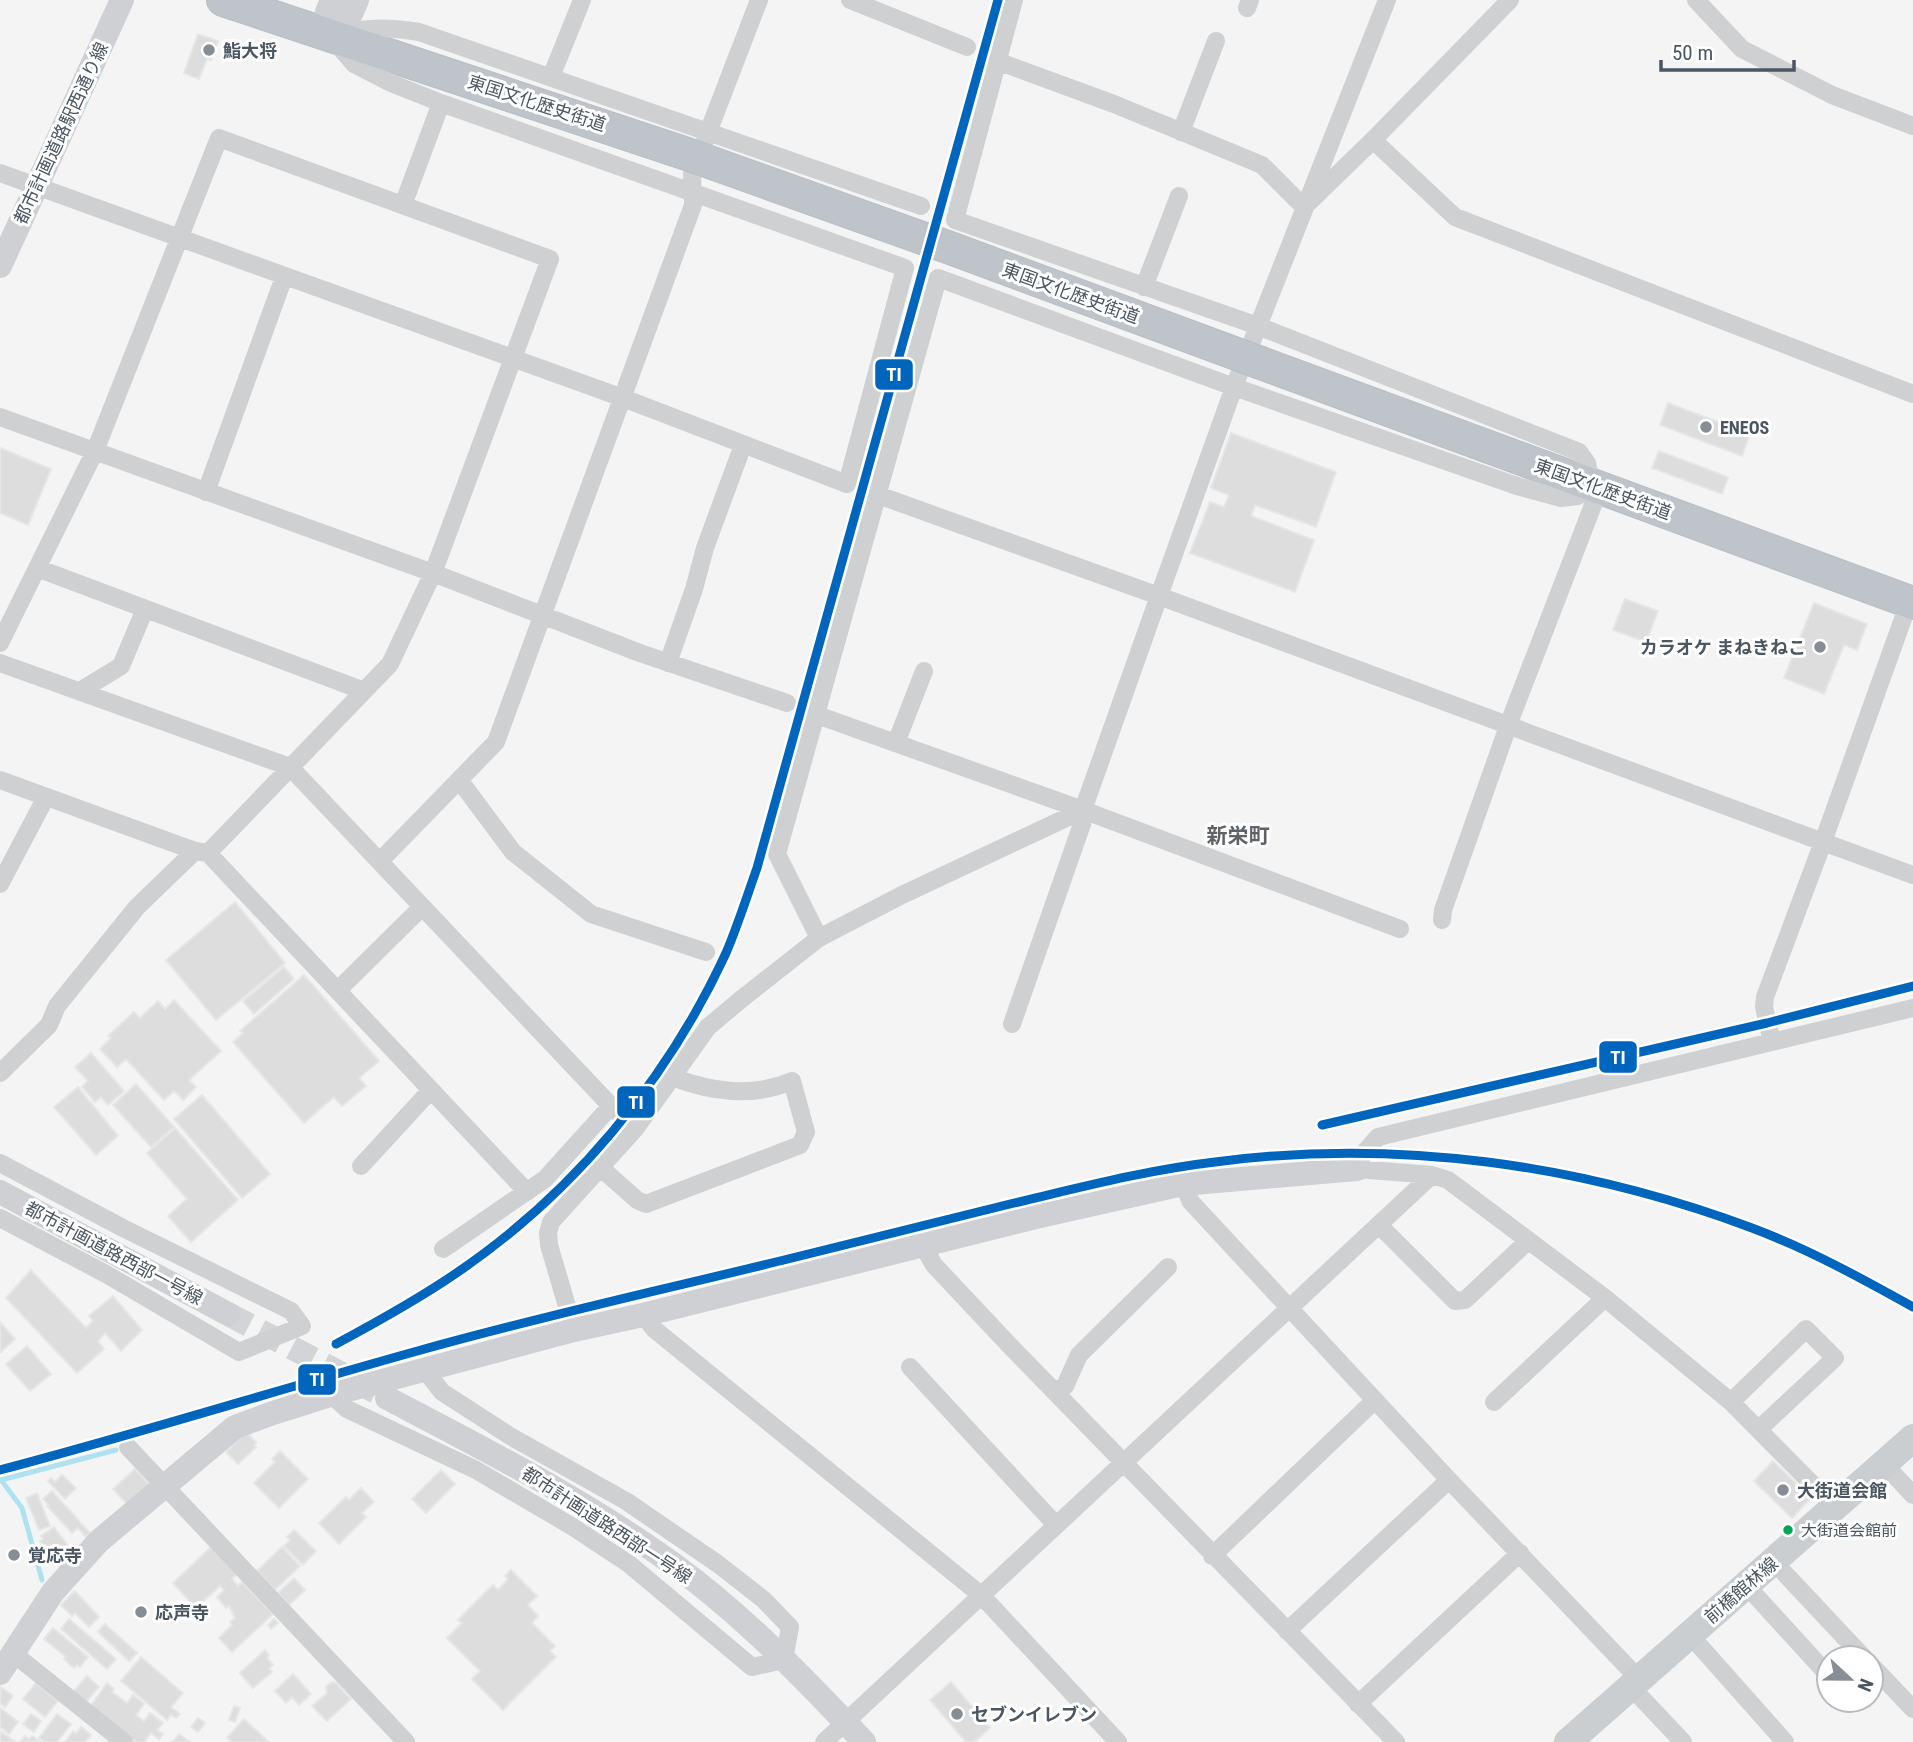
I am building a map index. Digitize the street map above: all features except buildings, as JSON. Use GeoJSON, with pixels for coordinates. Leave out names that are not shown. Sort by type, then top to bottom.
{"type":"FeatureCollection","features":[{"type":"Feature","properties":{"kind":"highway","name":"東国文化歴史街道"},"geometry":{"type":"LineString","coordinates":[[223,0],[684,153],[953,249],[1911,603]]}},
{"type":"Feature","properties":{"kind":"main road","name":"前橋館林線"},"geometry":{"type":"LineString","coordinates":[[1568,1742],[1913,1438]]}},
{"type":"Feature","properties":{"kind":"street","name":"都市計画道路駅西通り線"},"geometry":{"type":"LineString","coordinates":[[0,266],[122,0]]}},
{"type":"Feature","properties":{"kind":"street"},"geometry":{"type":"LineString","coordinates":[[0,173],[623,398],[847,484],[905,268],[391,83],[354,64],[330,36],[327,12],[332,0]]}},
{"type":"Feature","properties":{"kind":"street"},"geometry":{"type":"LineString","coordinates":[[330,36],[348,21],[357,0]]}},
{"type":"Feature","properties":{"kind":"street"},"geometry":{"type":"LineString","coordinates":[[551,76],[582,0]]}},
{"type":"Feature","properties":{"kind":"street"},"geometry":{"type":"LineString","coordinates":[[380,862],[496,742],[693,205],[692,174],[759,0]]}},
{"type":"Feature","properties":{"kind":"street"},"geometry":{"type":"LineString","coordinates":[[850,0],[967,47]]}},
{"type":"Feature","properties":{"kind":"street"},"geometry":{"type":"LineString","coordinates":[[1014,0],[955,220],[1258,326],[1579,452],[1587,463],[1595,485],[1443,910],[1442,920]]}},
{"type":"Feature","properties":{"kind":"street"},"geometry":{"type":"LineString","coordinates":[[1012,1024],[1082,824],[1083,810],[1234,387],[1387,0]]}},
{"type":"Feature","properties":{"kind":"street"},"geometry":{"type":"LineString","coordinates":[[1304,207],[1510,0]]}},
{"type":"Feature","properties":{"kind":"street"},"geometry":{"type":"LineString","coordinates":[[1696,0],[1742,48],[1832,95],[1913,126]]}},
{"type":"Feature","properties":{"kind":"street"},"geometry":{"type":"LineString","coordinates":[[330,36],[366,28],[419,32],[921,206]]}},
{"type":"Feature","properties":{"kind":"street"},"geometry":{"type":"LineString","coordinates":[[1181,132],[1216,41]]}},
{"type":"Feature","properties":{"kind":"street"},"geometry":{"type":"LineString","coordinates":[[998,61],[1262,164],[1304,207]]}},
{"type":"Feature","properties":{"kind":"street"},"geometry":{"type":"LineString","coordinates":[[403,205],[441,103]]}},
{"type":"Feature","properties":{"kind":"street"},"geometry":{"type":"LineString","coordinates":[[0,643],[95,451],[219,138],[550,259],[433,573],[390,664],[290,767],[202,852],[137,907],[57,1006],[49,1025],[0,1073]]}},
{"type":"Feature","properties":{"kind":"street"},"geometry":{"type":"LineString","coordinates":[[1373,140],[1455,217],[1913,394]]}},
{"type":"Feature","properties":{"kind":"street"},"geometry":{"type":"LineString","coordinates":[[862,252],[881,192]]}},
{"type":"Feature","properties":{"kind":"street"},"geometry":{"type":"LineString","coordinates":[[1144,287],[1180,196]]}},
{"type":"Feature","properties":{"kind":"street"},"geometry":{"type":"LineString","coordinates":[[982,295],[1002,238]]}},
{"type":"Feature","properties":{"kind":"street"},"geometry":{"type":"LineString","coordinates":[[206,492],[284,277]]}},
{"type":"Feature","properties":{"kind":"street"},"geometry":{"type":"LineString","coordinates":[[819,938],[777,854],[938,278],[1234,387],[1517,486],[1561,498],[1578,496],[1595,485]]}},
{"type":"Feature","properties":{"kind":"street"},"geometry":{"type":"LineString","coordinates":[[0,417],[433,573],[668,663],[786,703]]}},
{"type":"Feature","properties":{"kind":"street"},"geometry":{"type":"LineString","coordinates":[[668,663],[705,548],[743,444]]}},
{"type":"Feature","properties":{"kind":"street"},"geometry":{"type":"LineString","coordinates":[[878,495],[1913,875]]}},
{"type":"Feature","properties":{"kind":"street"},"geometry":{"type":"LineString","coordinates":[[37,568],[364,691]]}},
{"type":"Feature","properties":{"kind":"street"},"geometry":{"type":"LineString","coordinates":[[1772,1042],[1764,1007],[1765,997],[1911,603]]}},
{"type":"Feature","properties":{"kind":"street"},"geometry":{"type":"LineString","coordinates":[[80,691],[121,666],[145,609]]}},
{"type":"Feature","properties":{"kind":"street"},"geometry":{"type":"LineString","coordinates":[[0,663],[290,767],[635,1129]]}},
{"type":"Feature","properties":{"kind":"street"},"geometry":{"type":"LineString","coordinates":[[895,743],[924,671]]}},
{"type":"Feature","properties":{"kind":"street"},"geometry":{"type":"LineString","coordinates":[[817,715],[1083,810],[1400,929]]}},
{"type":"Feature","properties":{"kind":"street"},"geometry":{"type":"LineString","coordinates":[[0,780],[202,852],[338,990],[527,1192]]}},
{"type":"Feature","properties":{"kind":"street"},"geometry":{"type":"LineString","coordinates":[[460,781],[513,852],[569,899],[591,914],[706,952]]}},
{"type":"Feature","properties":{"kind":"street"},"geometry":{"type":"LineString","coordinates":[[0,884],[46,797]]}},
{"type":"Feature","properties":{"kind":"street"},"geometry":{"type":"LineString","coordinates":[[574,1330],[549,1245],[551,1222],[635,1129],[708,1027],[819,938],[902,895],[1083,810]]}},
{"type":"Feature","properties":{"kind":"street"},"geometry":{"type":"LineString","coordinates":[[338,990],[422,907]]}},
{"type":"Feature","properties":{"kind":"street"},"geometry":{"type":"LineString","coordinates":[[1357,1169],[1364,1153],[1378,1136],[1913,1008]]}},
{"type":"Feature","properties":{"kind":"street"},"geometry":{"type":"LineString","coordinates":[[601,1168],[646,1204],[800,1145],[804,1139],[806,1132],[792,1080],[782,1085],[740,1093],[684,1082],[672,1077]]}},
{"type":"Feature","properties":{"kind":"street"},"geometry":{"type":"LineString","coordinates":[[361,1167],[431,1090]]}},
{"type":"Feature","properties":{"kind":"street"},"geometry":{"type":"LineString","coordinates":[[443,1249],[545,1180],[611,1106]]}},
{"type":"Feature","properties":{"kind":"street"},"geometry":{"type":"LineString","coordinates":[[0,1163],[122,1228],[291,1311],[302,1326],[239,1352],[106,1274],[0,1218]]}},
{"type":"Feature","properties":{"kind":"street"},"geometry":{"type":"LineString","coordinates":[[124,1742],[7,1663],[53,1591],[99,1541],[235,1427],[333,1394],[574,1330],[1040,1216],[1184,1184],[1357,1169],[1432,1175],[1448,1180],[1605,1298],[1731,1402],[1835,1507]]}},
{"type":"Feature","properties":{"kind":"street"},"geometry":{"type":"LineString","coordinates":[[824,1742],[1432,1175]]}},
{"type":"Feature","properties":{"kind":"street"},"geometry":{"type":"LineString","coordinates":[[1184,1184],[1191,1202],[1448,1480],[1520,1553],[1635,1683],[1683,1742]]}},
{"type":"Feature","properties":{"kind":"street","name":"都市計画道路西部一号線"},"geometry":{"type":"LineString","coordinates":[[0,1192],[228,1314]]}},
{"type":"Feature","properties":{"kind":"street"},"geometry":{"type":"LineString","coordinates":[[1379,1225],[1455,1301],[1465,1300],[1528,1241]]}},
{"type":"Feature","properties":{"kind":"street"},"geometry":{"type":"LineString","coordinates":[[923,1246],[934,1265],[1212,1556],[1395,1742]]}},
{"type":"Feature","properties":{"kind":"street"},"geometry":{"type":"LineString","coordinates":[[1055,1392],[1065,1386],[1079,1354],[1168,1267]]}},
{"type":"Feature","properties":{"kind":"street"},"geometry":{"type":"LineString","coordinates":[[1494,1402],[1605,1298]]}},
{"type":"Feature","properties":{"kind":"street"},"geometry":{"type":"LineString","coordinates":[[643,1315],[654,1329],[981,1595],[1118,1742]]}},
{"type":"Feature","properties":{"kind":"street"},"geometry":{"type":"LineString","coordinates":[[1731,1402],[1806,1329],[1835,1358],[1759,1429]]}},
{"type":"Feature","properties":{"kind":"street"},"geometry":{"type":"LineString","coordinates":[[910,1367],[1056,1525]]}},
{"type":"Feature","properties":{"kind":"street"},"geometry":{"type":"LineString","coordinates":[[333,1394],[347,1409],[477,1470],[573,1527],[629,1564],[752,1667],[784,1660],[790,1627],[764,1600],[718,1564],[626,1501],[510,1436],[442,1392],[424,1369]]}},
{"type":"Feature","properties":{"kind":"street","name":"都市計画道路西部一号線"},"geometry":{"type":"LineString","coordinates":[[387,1398],[511,1463],[633,1538],[701,1586],[784,1660],[864,1742]]}},
{"type":"Feature","properties":{"kind":"street"},"geometry":{"type":"LineString","coordinates":[[1212,1556],[1375,1400]]}},
{"type":"Feature","properties":{"kind":"street"},"geometry":{"type":"LineString","coordinates":[[128,1447],[166,1484],[313,1645],[407,1742]]}},
{"type":"Feature","properties":{"kind":"street"},"geometry":{"type":"LineString","coordinates":[[1884,1464],[1913,1495]]}},
{"type":"Feature","properties":{"kind":"street"},"geometry":{"type":"LineString","coordinates":[[1287,1631],[1448,1480]]}},
{"type":"Feature","properties":{"kind":"street"},"geometry":{"type":"LineString","coordinates":[[1358,1704],[1520,1553]]}},
{"type":"Feature","properties":{"kind":"street"},"geometry":{"type":"LineString","coordinates":[[1773,1561],[1851,1644]]}},
{"type":"Feature","properties":{"kind":"street"},"geometry":{"type":"LineString","coordinates":[[1746,1585],[1815,1661]]}},
{"type":"Feature","properties":{"kind":"street"},"geometry":{"type":"LineString","coordinates":[[1690,1635],[1785,1742]]}},
{"type":"Feature","properties":{"kind":"street"},"geometry":{"type":"LineString","coordinates":[[1885,1680],[1913,1709]]}},
{"type":"Feature","properties":{"kind":"waterway"},"geometry":{"type":"LineString","coordinates":[[42,1580],[22,1508],[1,1480],[116,1450]]}},
{"type":"Feature","properties":{"kind":"tunnel"},"geometry":{"type":"LineString","coordinates":[[228,1314],[376,1392]]}},
{"type":"Feature","properties":{"kind":"transit line","name":"TI"},"geometry":{"type":"LineString","coordinates":[[336,1344],[455,1274],[498,1243],[577,1171],[645,1090],[675,1046],[726,953],[757,868],[998,0]]}},
{"type":"Feature","properties":{"kind":"transit line","name":"TI"},"geometry":{"type":"LineString","coordinates":[[1322,1125],[1767,1023],[1913,986]]}},
{"type":"Feature","properties":{"kind":"transit line","name":"TI"},"geometry":{"type":"LineString","coordinates":[[0,1470],[421,1350],[558,1314],[1112,1180],[1189,1165],[1283,1155],[1419,1155],[1487,1162],[1621,1187],[1687,1206],[1773,1236],[1913,1307]]}},
{"type":"Feature","properties":{"kind":"place","name":"鮨大将"},"geometry":{"type":"Point","coordinates":[209,50]}},
{"type":"Feature","properties":{"kind":"place","name":"ENEOS"},"geometry":{"type":"Point","coordinates":[1706,427]}},
{"type":"Feature","properties":{"kind":"place","name":"カラオケ まねきねこ"},"geometry":{"type":"Point","coordinates":[1820,647]}},
{"type":"Feature","properties":{"kind":"place","name":"大街道会館"},"geometry":{"type":"Point","coordinates":[1783,1490]}},
{"type":"Feature","properties":{"kind":"place","name":"大街道会館前"},"geometry":{"type":"Point","coordinates":[1788,1530]}},
{"type":"Feature","properties":{"kind":"place","name":"覚応寺"},"geometry":{"type":"Point","coordinates":[14,1555]}},
{"type":"Feature","properties":{"kind":"place","name":"応声寺"},"geometry":{"type":"Point","coordinates":[141,1612]}},
{"type":"Feature","properties":{"kind":"place","name":"セブンイレブン"},"geometry":{"type":"Point","coordinates":[957,1714]}},
{"type":"Feature","properties":{"kind":"district","name":"新栄町"},"geometry":{"type":"Point","coordinates":[1238,836]}}]}
